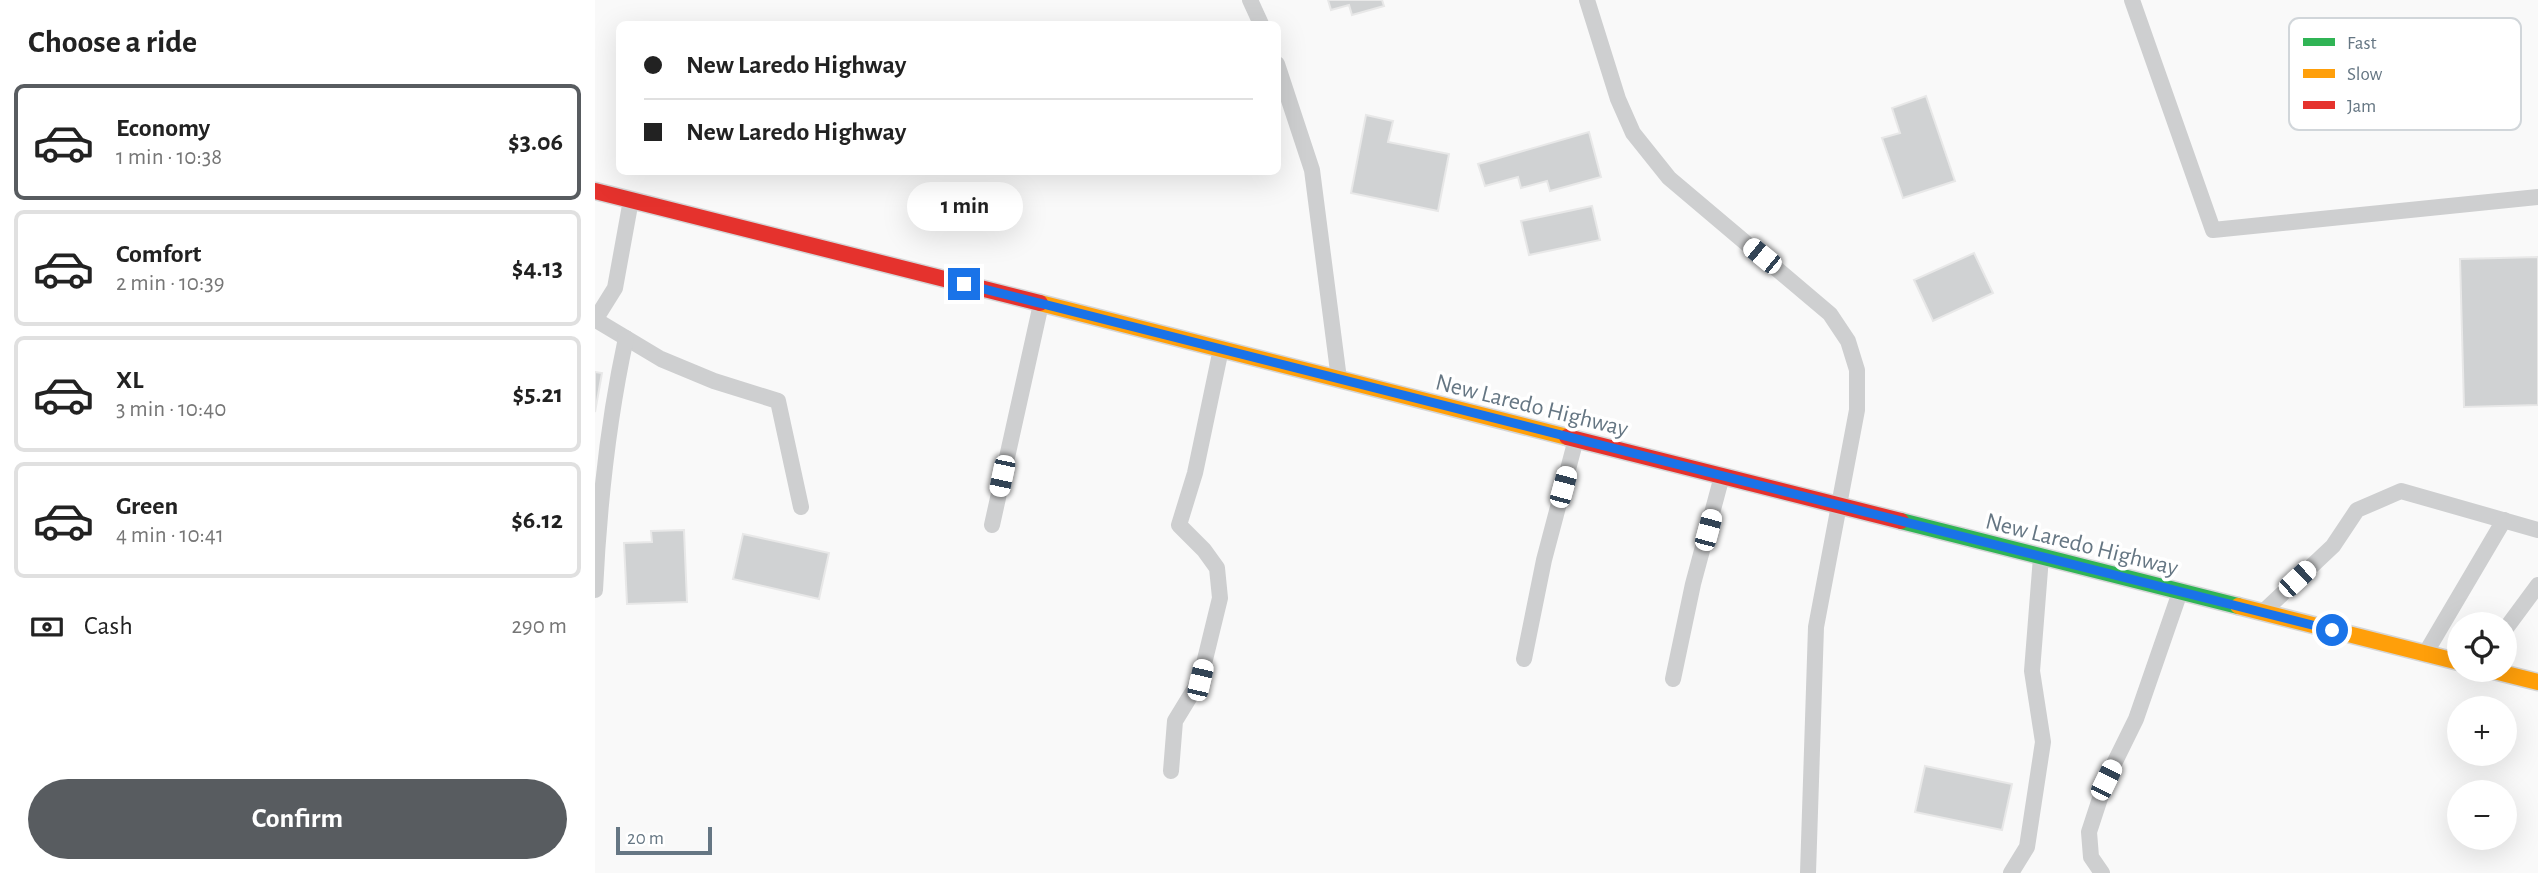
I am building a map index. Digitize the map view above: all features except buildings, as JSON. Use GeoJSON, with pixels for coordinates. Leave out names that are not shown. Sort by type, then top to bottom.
{"type":"FeatureCollection","features":[{"type":"Feature","properties":{"kind":"main road","name":"New Laredo Highway"},"geometry":{"type":"LineString","coordinates":[[595,191],[2447,659]]}},
{"type":"Feature","properties":{"kind":"main road"},"geometry":{"type":"LineString","coordinates":[[2517,677],[2538,682]]}},
{"type":"Feature","properties":{"kind":"lane"},"geometry":{"type":"LineString","coordinates":[[1251,0],[1260,21]]}},
{"type":"Feature","properties":{"kind":"lane"},"geometry":{"type":"LineString","coordinates":[[1587,0],[1614,86],[1633,132],[1668,178],[1800,286],[1830,314],[1848,341],[1857,370],[1857,410],[1816,627],[1808,873]]}},
{"type":"Feature","properties":{"kind":"lane"},"geometry":{"type":"LineString","coordinates":[[2132,0],[2213,230],[2538,197]]}},
{"type":"Feature","properties":{"kind":"lane"},"geometry":{"type":"LineString","coordinates":[[1281,76],[1312,170],[1339,379]]}},
{"type":"Feature","properties":{"kind":"lane"},"geometry":{"type":"LineString","coordinates":[[631,200],[615,288],[595,320],[661,359],[778,401],[801,508]]}},
{"type":"Feature","properties":{"kind":"lane"},"geometry":{"type":"LineString","coordinates":[[992,524],[1041,304]]}},
{"type":"Feature","properties":{"kind":"lane"},"geometry":{"type":"LineString","coordinates":[[595,590],[599,514],[616,383],[626,338]]}},
{"type":"Feature","properties":{"kind":"lane"},"geometry":{"type":"LineString","coordinates":[[1171,771],[1175,721],[1200,680],[1220,598],[1217,568],[1204,550],[1179,525],[1195,473],[1221,349]]}},
{"type":"Feature","properties":{"kind":"lane"},"geometry":{"type":"LineString","coordinates":[[1524,659],[1544,560],[1576,439]]}},
{"type":"Feature","properties":{"kind":"lane"},"geometry":{"type":"LineString","coordinates":[[1673,679],[1693,584],[1722,476]]}},
{"type":"Feature","properties":{"kind":"lane"},"geometry":{"type":"LineString","coordinates":[[2262,612],[2333,546],[2357,510],[2401,491],[2538,530]]}},
{"type":"Feature","properties":{"kind":"lane"},"geometry":{"type":"LineString","coordinates":[[2425,654],[2504,520]]}},
{"type":"Feature","properties":{"kind":"lane"},"geometry":{"type":"LineString","coordinates":[[2011,873],[2027,847],[2043,742],[2032,671],[2041,557]]}},
{"type":"Feature","properties":{"kind":"lane"},"geometry":{"type":"LineString","coordinates":[[2517,613],[2538,585]]}},
{"type":"Feature","properties":{"kind":"lane"},"geometry":{"type":"LineString","coordinates":[[2102,873],[2091,857],[2089,832],[2106,780],[2136,719],[2180,592]]}},
{"type":"Feature","properties":{"kind":"traffic: fast"},"geometry":{"type":"LineString","coordinates":[[1901,521],[2238,606]]}},
{"type":"Feature","properties":{"kind":"traffic: slow"},"geometry":{"type":"LineString","coordinates":[[1040,303],[1567,437]]}},
{"type":"Feature","properties":{"kind":"traffic: slow"},"geometry":{"type":"LineString","coordinates":[[2238,606],[2447,659]]}},
{"type":"Feature","properties":{"kind":"traffic: slow"},"geometry":{"type":"LineString","coordinates":[[2517,677],[2538,682]]}},
{"type":"Feature","properties":{"kind":"traffic: jam"},"geometry":{"type":"LineString","coordinates":[[595,191],[1040,303]]}},
{"type":"Feature","properties":{"kind":"traffic: jam"},"geometry":{"type":"LineString","coordinates":[[1567,437],[1901,521]]}},
{"type":"Feature","properties":{"kind":"route"},"geometry":{"type":"LineString","coordinates":[[964,284],[2332,630]]}}]}
